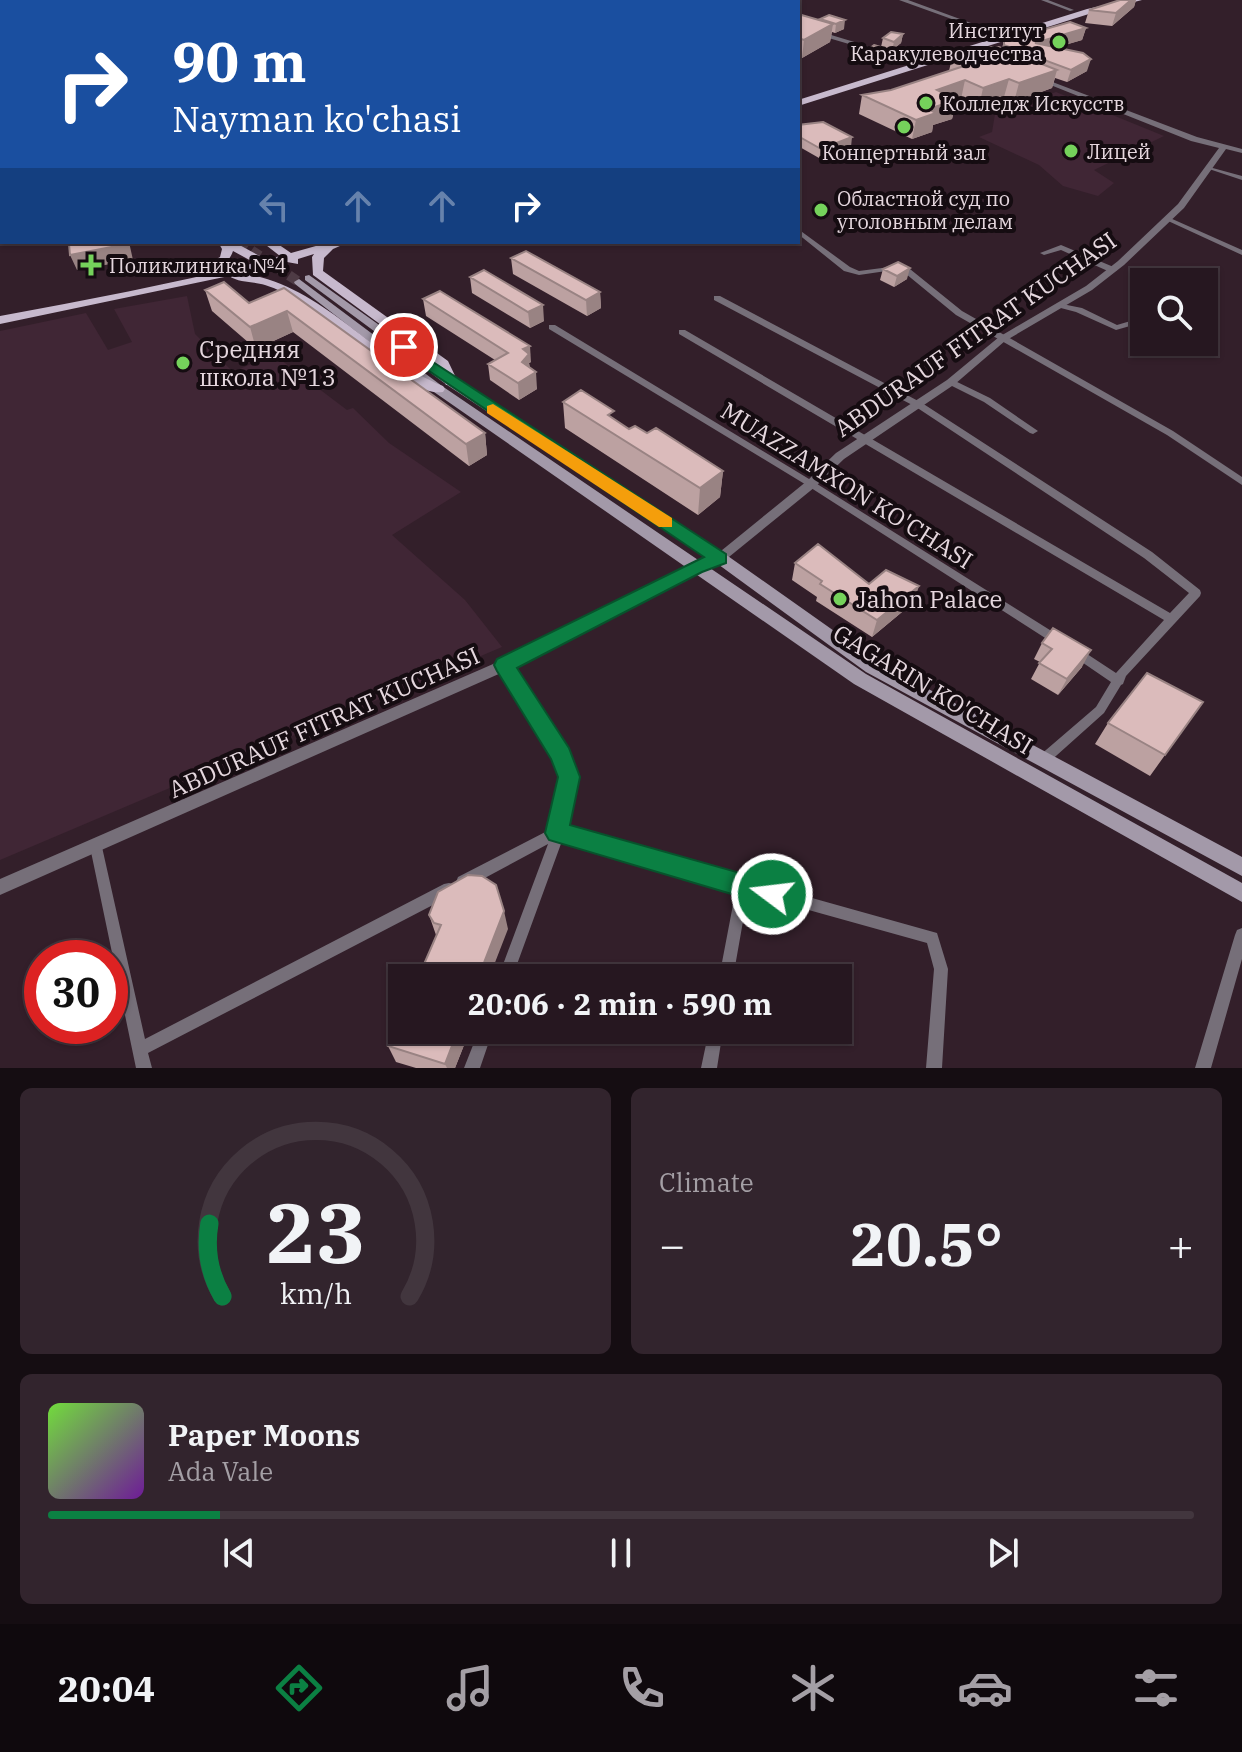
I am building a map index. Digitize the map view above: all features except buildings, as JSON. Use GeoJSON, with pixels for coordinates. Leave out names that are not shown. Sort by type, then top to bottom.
{"type":"FeatureCollection","features":[{"type":"Feature","properties":{"kind":"main road"},"geometry":{"type":"LineString","coordinates":[[800,94],[1112,0]]}},
{"type":"Feature","properties":{"kind":"main road"},"geometry":{"type":"LineString","coordinates":[[800,102],[1090,11],[1138,0]]}},
{"type":"Feature","properties":{"kind":"main road"},"geometry":{"type":"LineString","coordinates":[[211,273],[225,259],[231,244]]}},
{"type":"Feature","properties":{"kind":"main road"},"geometry":{"type":"LineString","coordinates":[[235,244],[303,279],[443,364],[444,385]]}},
{"type":"Feature","properties":{"kind":"main road"},"geometry":{"type":"LineString","coordinates":[[271,244],[285,255],[303,279]]}},
{"type":"Feature","properties":{"kind":"main road"},"geometry":{"type":"LineString","coordinates":[[0,320],[264,261],[321,244],[318,257],[303,279]]}},
{"type":"Feature","properties":{"kind":"main road"},"geometry":{"type":"LineString","coordinates":[[0,312],[211,273],[303,279]]}},
{"type":"Feature","properties":{"kind":"main road","name":"GAGARIN KO'CHASI"},"geometry":{"type":"LineString","coordinates":[[303,279],[695,567],[860,679],[1242,893]]}},
{"type":"Feature","properties":{"kind":"main road","name":"GAGARIN KO'CHASI"},"geometry":{"type":"LineString","coordinates":[[444,385],[720,558],[872,667],[1242,867]]}},
{"type":"Feature","properties":{"kind":"street"},"geometry":{"type":"LineString","coordinates":[[902,0],[998,34]]}},
{"type":"Feature","properties":{"kind":"street"},"geometry":{"type":"LineString","coordinates":[[1043,0],[1072,10]]}},
{"type":"Feature","properties":{"kind":"street"},"geometry":{"type":"LineString","coordinates":[[800,28],[912,61]]}},
{"type":"Feature","properties":{"kind":"street"},"geometry":{"type":"LineString","coordinates":[[960,46],[983,54]]}},
{"type":"Feature","properties":{"kind":"street"},"geometry":{"type":"LineString","coordinates":[[1029,74],[1223,148],[1242,151]]}},
{"type":"Feature","properties":{"kind":"street","name":"ABDURAUF FITRAT KUCHASI"},"geometry":{"type":"LineString","coordinates":[[0,887],[505,665],[695,567],[720,558],[811,484],[840,456],[951,382],[1002,339],[1113,270],[1168,219],[1211,168],[1223,148]]}},
{"type":"Feature","properties":{"kind":"street"},"geometry":{"type":"LineString","coordinates":[[1211,168],[1242,178]]}},
{"type":"Feature","properties":{"kind":"street"},"geometry":{"type":"LineString","coordinates":[[1168,219],[1242,253]]}},
{"type":"Feature","properties":{"kind":"street"},"geometry":{"type":"LineString","coordinates":[[800,233],[847,269],[859,273],[902,267],[959,313],[1145,419],[1240,478]]}},
{"type":"Feature","properties":{"kind":"street"},"geometry":{"type":"LineString","coordinates":[[1044,253],[1061,247],[1113,270]]}},
{"type":"Feature","properties":{"kind":"street"},"geometry":{"type":"LineString","coordinates":[[717,298],[919,405],[1148,555],[1196,593],[1119,681],[1100,710],[1043,760]]}},
{"type":"Feature","properties":{"kind":"street"},"geometry":{"type":"LineString","coordinates":[[1060,305],[1079,310],[1116,328],[1130,324]]}},
{"type":"Feature","properties":{"kind":"street","name":"MUAZZAMXON KO'CHASI"},"geometry":{"type":"LineString","coordinates":[[552,327],[811,484],[1119,681]]}},
{"type":"Feature","properties":{"kind":"street"},"geometry":{"type":"LineString","coordinates":[[682,332],[1171,619]]}},
{"type":"Feature","properties":{"kind":"street"},"geometry":{"type":"LineString","coordinates":[[951,382],[987,400],[1033,431]]}},
{"type":"Feature","properties":{"kind":"street"},"geometry":{"type":"LineString","coordinates":[[505,665],[561,755],[569,777],[557,833],[510,964]]}},
{"type":"Feature","properties":{"kind":"street"},"geometry":{"type":"LineString","coordinates":[[139,1050],[557,833],[932,938],[941,969],[934,1068]]}},
{"type":"Feature","properties":{"kind":"street"},"geometry":{"type":"LineString","coordinates":[[96,847],[144,1068]]}},
{"type":"Feature","properties":{"kind":"street"},"geometry":{"type":"LineString","coordinates":[[729,964],[743,886]]}},
{"type":"Feature","properties":{"kind":"street"},"geometry":{"type":"LineString","coordinates":[[1203,1068],[1242,935]]}},
{"type":"Feature","properties":{"kind":"street"},"geometry":{"type":"LineString","coordinates":[[472,1068],[481,1044]]}},
{"type":"Feature","properties":{"kind":"street"},"geometry":{"type":"LineString","coordinates":[[709,1068],[713,1044]]}},
{"type":"Feature","properties":{"kind":"shaded area","name":"Лицей"},"geometry":{"type":"Polygon","coordinates":[[[1056,92],[1164,136],[1094,170],[1114,183],[1098,196],[1063,186],[1039,165],[979,137],[992,132],[995,114],[1056,92]]]}},
{"type":"Feature","properties":{"kind":"shaded area"},"geometry":{"type":"Polygon","coordinates":[[[187,296],[195,334],[233,372],[273,354],[347,410],[353,408],[389,443],[461,492],[392,535],[465,600],[502,647],[0,860],[0,331],[86,313],[108,350],[132,342],[114,309],[187,296]]]}},
{"type":"Feature","properties":{"kind":"tunnel"},"geometry":{"type":"LineString","coordinates":[[242,244],[299,282]]}},
{"type":"Feature","properties":{"kind":"slow traffic"},"geometry":{"type":"LineString","coordinates":[[493,410],[665,523]]}},
{"type":"Feature","properties":{"kind":"place","name":"Институт Каракулеводчества"},"geometry":{"type":"Point","coordinates":[1059,42]}},
{"type":"Feature","properties":{"kind":"place","name":"Колледж Искусств"},"geometry":{"type":"Point","coordinates":[926,103]}},
{"type":"Feature","properties":{"kind":"place","name":"Концертный зал"},"geometry":{"type":"Point","coordinates":[904,127]}},
{"type":"Feature","properties":{"kind":"place","name":"Лицей"},"geometry":{"type":"Point","coordinates":[1071,151]}},
{"type":"Feature","properties":{"kind":"place","name":"Областной суд по уголовным делам"},"geometry":{"type":"Point","coordinates":[821,210]}},
{"type":"Feature","properties":{"kind":"place","name":"Поликлиника №4"},"geometry":{"type":"Point","coordinates":[91,265]}},
{"type":"Feature","properties":{"kind":"place","name":"Средняя школа №13"},"geometry":{"type":"Point","coordinates":[183,363]}},
{"type":"Feature","properties":{"kind":"place","name":"Jahon Palace"},"geometry":{"type":"Point","coordinates":[840,599]}},
{"type":"Feature","properties":{"kind":"route"},"geometry":{"type":"LineString","coordinates":[[404,347],[451,382],[720,558],[695,567],[505,665],[561,755],[569,777],[557,833],[772,894]]}}]}
